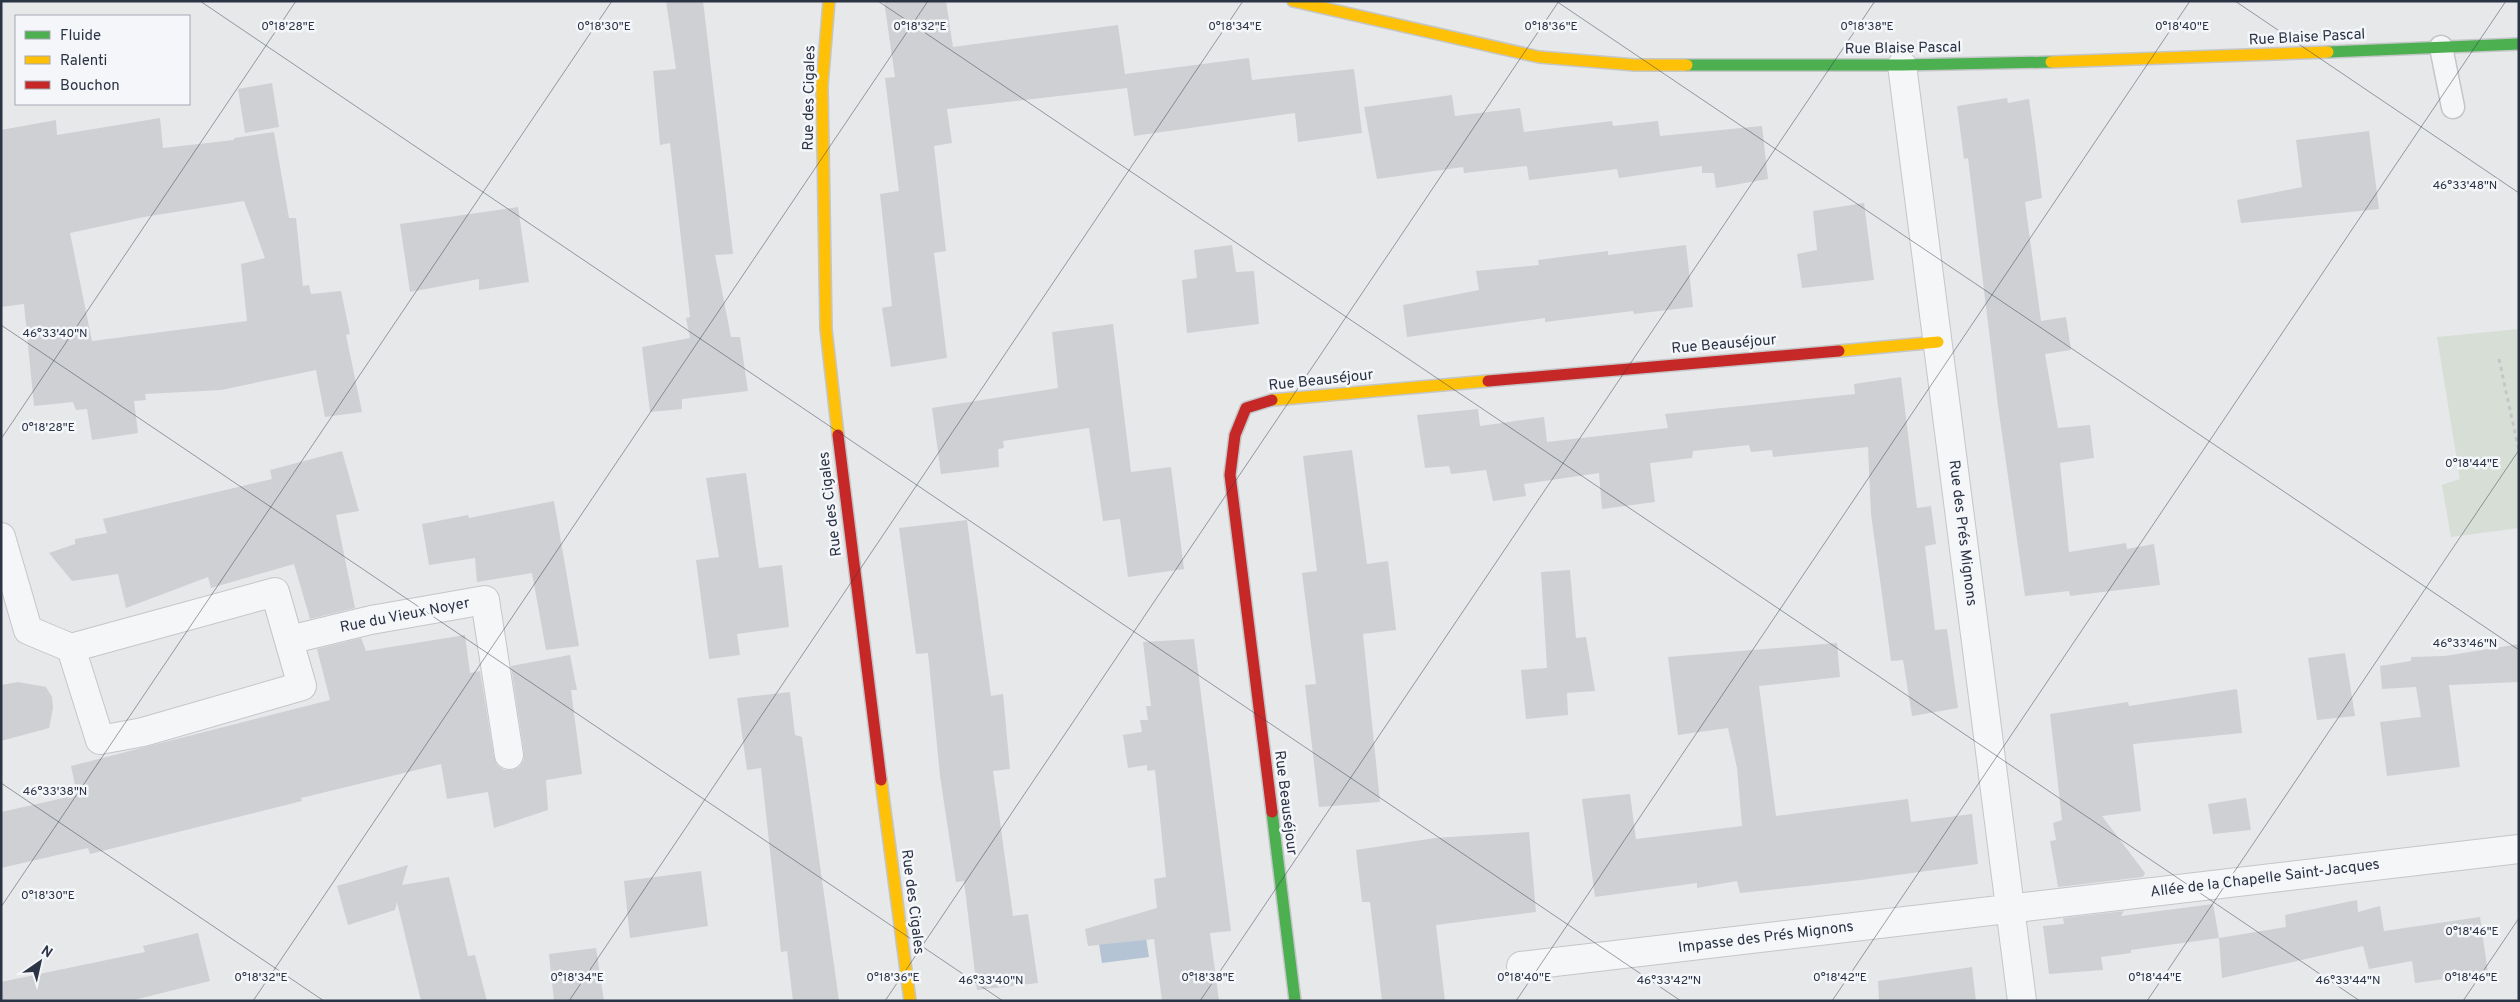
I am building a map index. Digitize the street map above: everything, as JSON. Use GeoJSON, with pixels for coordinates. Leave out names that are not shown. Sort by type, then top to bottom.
{"type":"FeatureCollection","features":[{"type":"Feature","properties":{"kind":"street","name":"Rue des Cigales"},"geometry":{"type":"LineString","coordinates":[[829,1],[822,86],[826,328],[854,568],[910,1001]]}},
{"type":"Feature","properties":{"kind":"street","name":"Rue Blaise Pascal"},"geometry":{"type":"LineString","coordinates":[[1293,1],[1539,57],[1635,65],[1902,65],[2164,59],[2519,44]]}},
{"type":"Feature","properties":{"kind":"street","name":"Rue des Prés Mignons"},"geometry":{"type":"LineString","coordinates":[[1902,65],[2022,1001]]}},
{"type":"Feature","properties":{"kind":"street","name":"Rue Beauséjour"},"geometry":{"type":"LineString","coordinates":[[1295,1001],[1230,475],[1235,435],[1246,408],[1271,400],[1938,342]]}},
{"type":"Feature","properties":{"kind":"street"},"geometry":{"type":"LineString","coordinates":[[1,537],[28,630],[71,648],[275,592],[302,686],[143,732],[100,740],[71,648]]}},
{"type":"Feature","properties":{"kind":"street","name":"Rue du Vieux Noyer"},"geometry":{"type":"LineString","coordinates":[[290,640],[371,620],[485,600],[509,755]]}},
{"type":"Feature","properties":{"kind":"street","name":"Allée de la Chapelle Saint-Jacques"},"geometry":{"type":"LineString","coordinates":[[2010,909],[2519,849]]}},
{"type":"Feature","properties":{"kind":"street","name":"Impasse des Prés Mignons"},"geometry":{"type":"LineString","coordinates":[[1521,966],[2010,909]]}},
{"type":"Feature","properties":{"kind":"lane"},"geometry":{"type":"LineString","coordinates":[[2441,47],[2453,107]]}},
{"type":"Feature","properties":{"kind":"path"},"geometry":{"type":"LineString","coordinates":[[2499,359],[2519,451]]}},
{"type":"Feature","properties":{"kind":"shaded area"},"geometry":{"type":"Polygon","coordinates":[[[2519,329],[2519,528],[2451,537],[2442,485],[2460,479],[2437,337],[2519,329]]]}},
{"type":"Feature","properties":{"kind":"water"},"geometry":{"type":"Polygon","coordinates":[[[1145,931],[1149,957],[1102,963],[1098,938],[1145,931]]]}},
{"type":"Feature","properties":{"kind":"building"},"geometry":{"type":"Polygon","coordinates":[[[666,1],[703,1],[733,254],[715,255],[731,337],[740,337],[748,391],[682,399],[682,409],[650,412],[642,347],[690,338],[686,318],[690,317],[670,143],[660,145],[653,71],[676,69],[666,1]]]}},
{"type":"Feature","properties":{"kind":"building"},"geometry":{"type":"Polygon","coordinates":[[[884,1],[946,1],[953,47],[1118,25],[1125,74],[1249,58],[1252,80],[1354,69],[1362,133],[1298,142],[1295,113],[1134,136],[1127,88],[947,109],[952,143],[934,146],[946,251],[934,253],[947,358],[891,367],[882,308],[892,306],[880,194],[899,191],[885,78],[895,77],[884,1]]]}},
{"type":"Feature","properties":{"kind":"building"},"geometry":{"type":"Polygon","coordinates":[[[272,83],[279,127],[245,133],[238,89],[272,83]]]}},
{"type":"Feature","properties":{"kind":"building"},"geometry":{"type":"Polygon","coordinates":[[[1452,95],[1455,116],[1520,108],[1524,132],[1612,121],[1613,126],[1658,121],[1660,136],[1762,126],[1768,179],[1716,188],[1714,173],[1702,173],[1702,166],[1619,178],[1617,169],[1529,180],[1527,166],[1464,173],[1463,167],[1377,179],[1364,107],[1452,95]]]}},
{"type":"Feature","properties":{"kind":"building"},"geometry":{"type":"Polygon","coordinates":[[[2007,98],[2008,103],[2029,99],[2042,198],[2025,202],[2041,321],[2066,317],[2071,350],[2045,354],[2058,428],[2090,425],[2094,458],[2060,463],[2069,552],[2126,543],[2127,549],[2154,544],[2160,585],[2070,596],[2069,591],[2025,596],[1998,406],[1968,158],[1964,159],[1957,106],[2007,98]]]}},
{"type":"Feature","properties":{"kind":"building"},"geometry":{"type":"Polygon","coordinates":[[[160,118],[163,148],[234,140],[234,138],[274,132],[289,218],[296,218],[303,286],[309,285],[311,294],[341,291],[350,334],[346,335],[362,412],[325,417],[316,370],[221,390],[145,394],[146,400],[134,401],[138,433],[92,440],[87,409],[76,410],[73,402],[34,406],[24,304],[1,307],[1,130],[56,120],[57,135],[160,118]],[[244,201],[144,217],[70,233],[92,341],[247,321],[241,264],[265,258],[244,201]]]}},
{"type":"Feature","properties":{"kind":"building"},"geometry":{"type":"Polygon","coordinates":[[[2369,131],[2379,209],[2241,223],[2237,200],[2302,187],[2296,140],[2369,131]]]}},
{"type":"Feature","properties":{"kind":"building"},"geometry":{"type":"Polygon","coordinates":[[[1864,203],[1874,280],[1802,288],[1797,254],[1817,250],[1813,211],[1864,203]]]}},
{"type":"Feature","properties":{"kind":"building"},"geometry":{"type":"Polygon","coordinates":[[[518,207],[529,282],[479,290],[479,279],[410,292],[400,224],[518,207]]]}},
{"type":"Feature","properties":{"kind":"building"},"geometry":{"type":"Polygon","coordinates":[[[1232,245],[1236,272],[1254,271],[1259,324],[1187,333],[1182,280],[1197,278],[1194,250],[1232,245]]]}},
{"type":"Feature","properties":{"kind":"building"},"geometry":{"type":"Polygon","coordinates":[[[1686,245],[1693,307],[1634,314],[1633,311],[1545,322],[1545,318],[1407,337],[1403,305],[1479,290],[1476,271],[1539,265],[1538,260],[1608,251],[1608,255],[1686,245]]]}},
{"type":"Feature","properties":{"kind":"building"},"geometry":{"type":"Polygon","coordinates":[[[1113,324],[1131,472],[1171,467],[1184,569],[1128,577],[1120,519],[1103,521],[1089,428],[1003,441],[1004,448],[998,449],[999,467],[941,474],[932,408],[1058,388],[1052,332],[1113,324]]]}},
{"type":"Feature","properties":{"kind":"building"},"geometry":{"type":"Polygon","coordinates":[[[1901,377],[1917,508],[1931,506],[1936,544],[1925,546],[1935,630],[1947,629],[1958,708],[1912,716],[1903,660],[1891,661],[1871,514],[1868,447],[1773,457],[1772,450],[1751,452],[1749,445],[1693,451],[1692,458],[1650,463],[1655,502],[1602,509],[1599,473],[1524,484],[1526,496],[1493,501],[1486,470],[1451,474],[1449,466],[1425,468],[1417,415],[1478,409],[1480,426],[1544,417],[1547,442],[1668,428],[1665,414],[1855,394],[1854,384],[1901,377]]]}},
{"type":"Feature","properties":{"kind":"building"},"geometry":{"type":"Polygon","coordinates":[[[1352,450],[1367,564],[1388,561],[1396,630],[1363,634],[1380,802],[1319,807],[1305,685],[1316,684],[1302,573],[1317,571],[1303,456],[1352,450]]]}},
{"type":"Feature","properties":{"kind":"building"},"geometry":{"type":"Polygon","coordinates":[[[342,451],[359,511],[336,515],[355,608],[310,619],[294,564],[211,588],[208,577],[126,608],[118,574],[72,581],[49,553],[75,544],[75,539],[107,533],[103,519],[272,479],[270,470],[342,451]]]}},
{"type":"Feature","properties":{"kind":"building"},"geometry":{"type":"Polygon","coordinates":[[[746,473],[759,568],[782,565],[789,627],[737,634],[740,655],[709,659],[696,560],[719,557],[706,478],[746,473]]]}},
{"type":"Feature","properties":{"kind":"building"},"geometry":{"type":"Polygon","coordinates":[[[554,501],[579,646],[546,650],[532,573],[477,582],[475,558],[429,565],[422,524],[468,515],[469,518],[554,501]]]}},
{"type":"Feature","properties":{"kind":"building"},"geometry":{"type":"Polygon","coordinates":[[[967,520],[991,696],[1003,694],[1010,769],[993,771],[1013,916],[1028,914],[1038,983],[977,990],[964,881],[956,882],[940,776],[928,653],[916,654],[899,528],[967,520]]]}},
{"type":"Feature","properties":{"kind":"building"},"geometry":{"type":"Polygon","coordinates":[[[1570,570],[1576,638],[1586,637],[1595,691],[1567,693],[1568,715],[1526,719],[1521,670],[1547,668],[1541,572],[1570,570]]]}},
{"type":"Feature","properties":{"kind":"building"},"geometry":{"type":"Polygon","coordinates":[[[465,635],[470,673],[480,671],[494,757],[497,765],[504,770],[512,770],[519,767],[524,760],[511,666],[570,655],[577,690],[571,690],[582,774],[546,780],[548,810],[494,828],[488,792],[447,799],[441,764],[301,798],[302,801],[90,854],[88,848],[1,868],[1,812],[77,795],[71,766],[330,700],[317,649],[361,638],[366,651],[465,635]]]}},
{"type":"Feature","properties":{"kind":"building"},"geometry":{"type":"Polygon","coordinates":[[[1194,639],[1231,931],[1210,933],[1219,1001],[1162,1001],[1154,939],[1088,946],[1085,929],[1157,908],[1154,879],[1166,877],[1155,770],[1147,771],[1147,765],[1128,768],[1123,735],[1142,732],[1140,720],[1148,720],[1146,706],[1151,706],[1143,642],[1194,639]]]}},
{"type":"Feature","properties":{"kind":"building"},"geometry":{"type":"Polygon","coordinates":[[[1837,643],[1840,677],[1759,686],[1776,816],[1908,799],[1911,822],[1972,814],[1978,864],[1861,880],[1740,893],[1737,881],[1697,888],[1697,883],[1595,897],[1582,799],[1630,794],[1636,839],[1742,826],[1737,768],[1728,728],[1678,735],[1668,657],[1837,643]]]}},
{"type":"Feature","properties":{"kind":"building"},"geometry":{"type":"Polygon","coordinates":[[[2519,644],[2519,682],[2449,685],[2460,767],[2387,776],[2380,722],[2421,717],[2416,687],[2382,689],[2380,666],[2411,661],[2411,657],[2445,656],[2519,644]]]}},
{"type":"Feature","properties":{"kind":"building"},"geometry":{"type":"Polygon","coordinates":[[[2345,653],[2355,716],[2317,720],[2308,658],[2345,653]]]}},
{"type":"Feature","properties":{"kind":"building"},"geometry":{"type":"Polygon","coordinates":[[[18,682],[46,687],[52,697],[53,708],[49,728],[1,741],[1,685],[18,682]]]}},
{"type":"Feature","properties":{"kind":"building"},"geometry":{"type":"Polygon","coordinates":[[[2237,689],[2242,733],[2133,744],[2141,811],[2102,816],[2145,873],[2143,877],[2058,887],[2050,841],[2056,840],[2053,823],[2062,820],[2050,714],[2128,702],[2129,706],[2237,689]]]}},
{"type":"Feature","properties":{"kind":"building"},"geometry":{"type":"Polygon","coordinates":[[[790,692],[795,735],[802,737],[839,1001],[793,1001],[787,951],[781,952],[761,768],[747,770],[737,698],[790,692]]]}},
{"type":"Feature","properties":{"kind":"building"},"geometry":{"type":"Polygon","coordinates":[[[2246,798],[2251,830],[2213,834],[2208,804],[2246,798]]]}},
{"type":"Feature","properties":{"kind":"building"},"geometry":{"type":"Polygon","coordinates":[[[1529,832],[1536,912],[1436,925],[1445,1001],[1382,1001],[1370,902],[1362,902],[1356,850],[1435,838],[1529,832]]]}},
{"type":"Feature","properties":{"kind":"building"},"geometry":{"type":"Polygon","coordinates":[[[408,865],[402,885],[449,877],[468,956],[475,955],[487,1001],[421,1001],[397,902],[395,910],[348,925],[337,886],[408,865]]]}},
{"type":"Feature","properties":{"kind":"building"},"geometry":{"type":"Polygon","coordinates":[[[701,871],[708,926],[630,938],[624,881],[701,871]]]}},
{"type":"Feature","properties":{"kind":"building"},"geometry":{"type":"Polygon","coordinates":[[[2357,900],[2358,912],[2380,906],[2384,931],[2480,917],[2488,973],[2415,983],[2412,961],[2369,969],[2363,946],[2222,978],[2219,938],[2286,927],[2285,915],[2357,900]]]}},
{"type":"Feature","properties":{"kind":"building"},"geometry":{"type":"Polygon","coordinates":[[[2213,904],[2219,938],[2131,950],[2131,953],[2101,957],[2103,970],[2049,974],[2043,926],[2064,924],[2063,918],[2124,911],[2121,916],[2213,904]]]}},
{"type":"Feature","properties":{"kind":"building"},"geometry":{"type":"Polygon","coordinates":[[[198,933],[210,981],[130,1001],[1,1001],[1,982],[145,952],[143,946],[198,933]]]}},
{"type":"Feature","properties":{"kind":"building"},"geometry":{"type":"Polygon","coordinates":[[[596,948],[604,1001],[554,1001],[549,954],[596,948]]]}},
{"type":"Feature","properties":{"kind":"building"},"geometry":{"type":"Polygon","coordinates":[[[1972,967],[1976,1001],[1879,1001],[1878,981],[1972,967]]]}},
{"type":"Feature","properties":{"kind":"traffic: fast"},"geometry":{"type":"LineString","coordinates":[[2328,52],[2519,44]]}},
{"type":"Feature","properties":{"kind":"traffic: fast"},"geometry":{"type":"LineString","coordinates":[[1687,65],[1902,65],[2051,62]]}},
{"type":"Feature","properties":{"kind":"traffic: fast"},"geometry":{"type":"LineString","coordinates":[[1272,812],[1295,1001]]}},
{"type":"Feature","properties":{"kind":"traffic: slow"},"geometry":{"type":"LineString","coordinates":[[829,1],[822,86],[826,329],[838,435]]}},
{"type":"Feature","properties":{"kind":"traffic: slow"},"geometry":{"type":"LineString","coordinates":[[1293,1],[1539,57],[1635,65],[1687,65]]}},
{"type":"Feature","properties":{"kind":"traffic: slow"},"geometry":{"type":"LineString","coordinates":[[2051,62],[2328,52]]}},
{"type":"Feature","properties":{"kind":"traffic: slow"},"geometry":{"type":"LineString","coordinates":[[1839,351],[1938,342]]}},
{"type":"Feature","properties":{"kind":"traffic: slow"},"geometry":{"type":"LineString","coordinates":[[1272,400],[1488,381]]}},
{"type":"Feature","properties":{"kind":"traffic: slow"},"geometry":{"type":"LineString","coordinates":[[881,780],[910,1001]]}},
{"type":"Feature","properties":{"kind":"traffic: jam"},"geometry":{"type":"LineString","coordinates":[[1488,381],[1839,351]]}},
{"type":"Feature","properties":{"kind":"traffic: jam"},"geometry":{"type":"LineString","coordinates":[[1272,400],[1246,408],[1235,435],[1230,475],[1272,812]]}},
{"type":"Feature","properties":{"kind":"traffic: jam"},"geometry":{"type":"LineString","coordinates":[[838,435],[881,780]]}}]}
